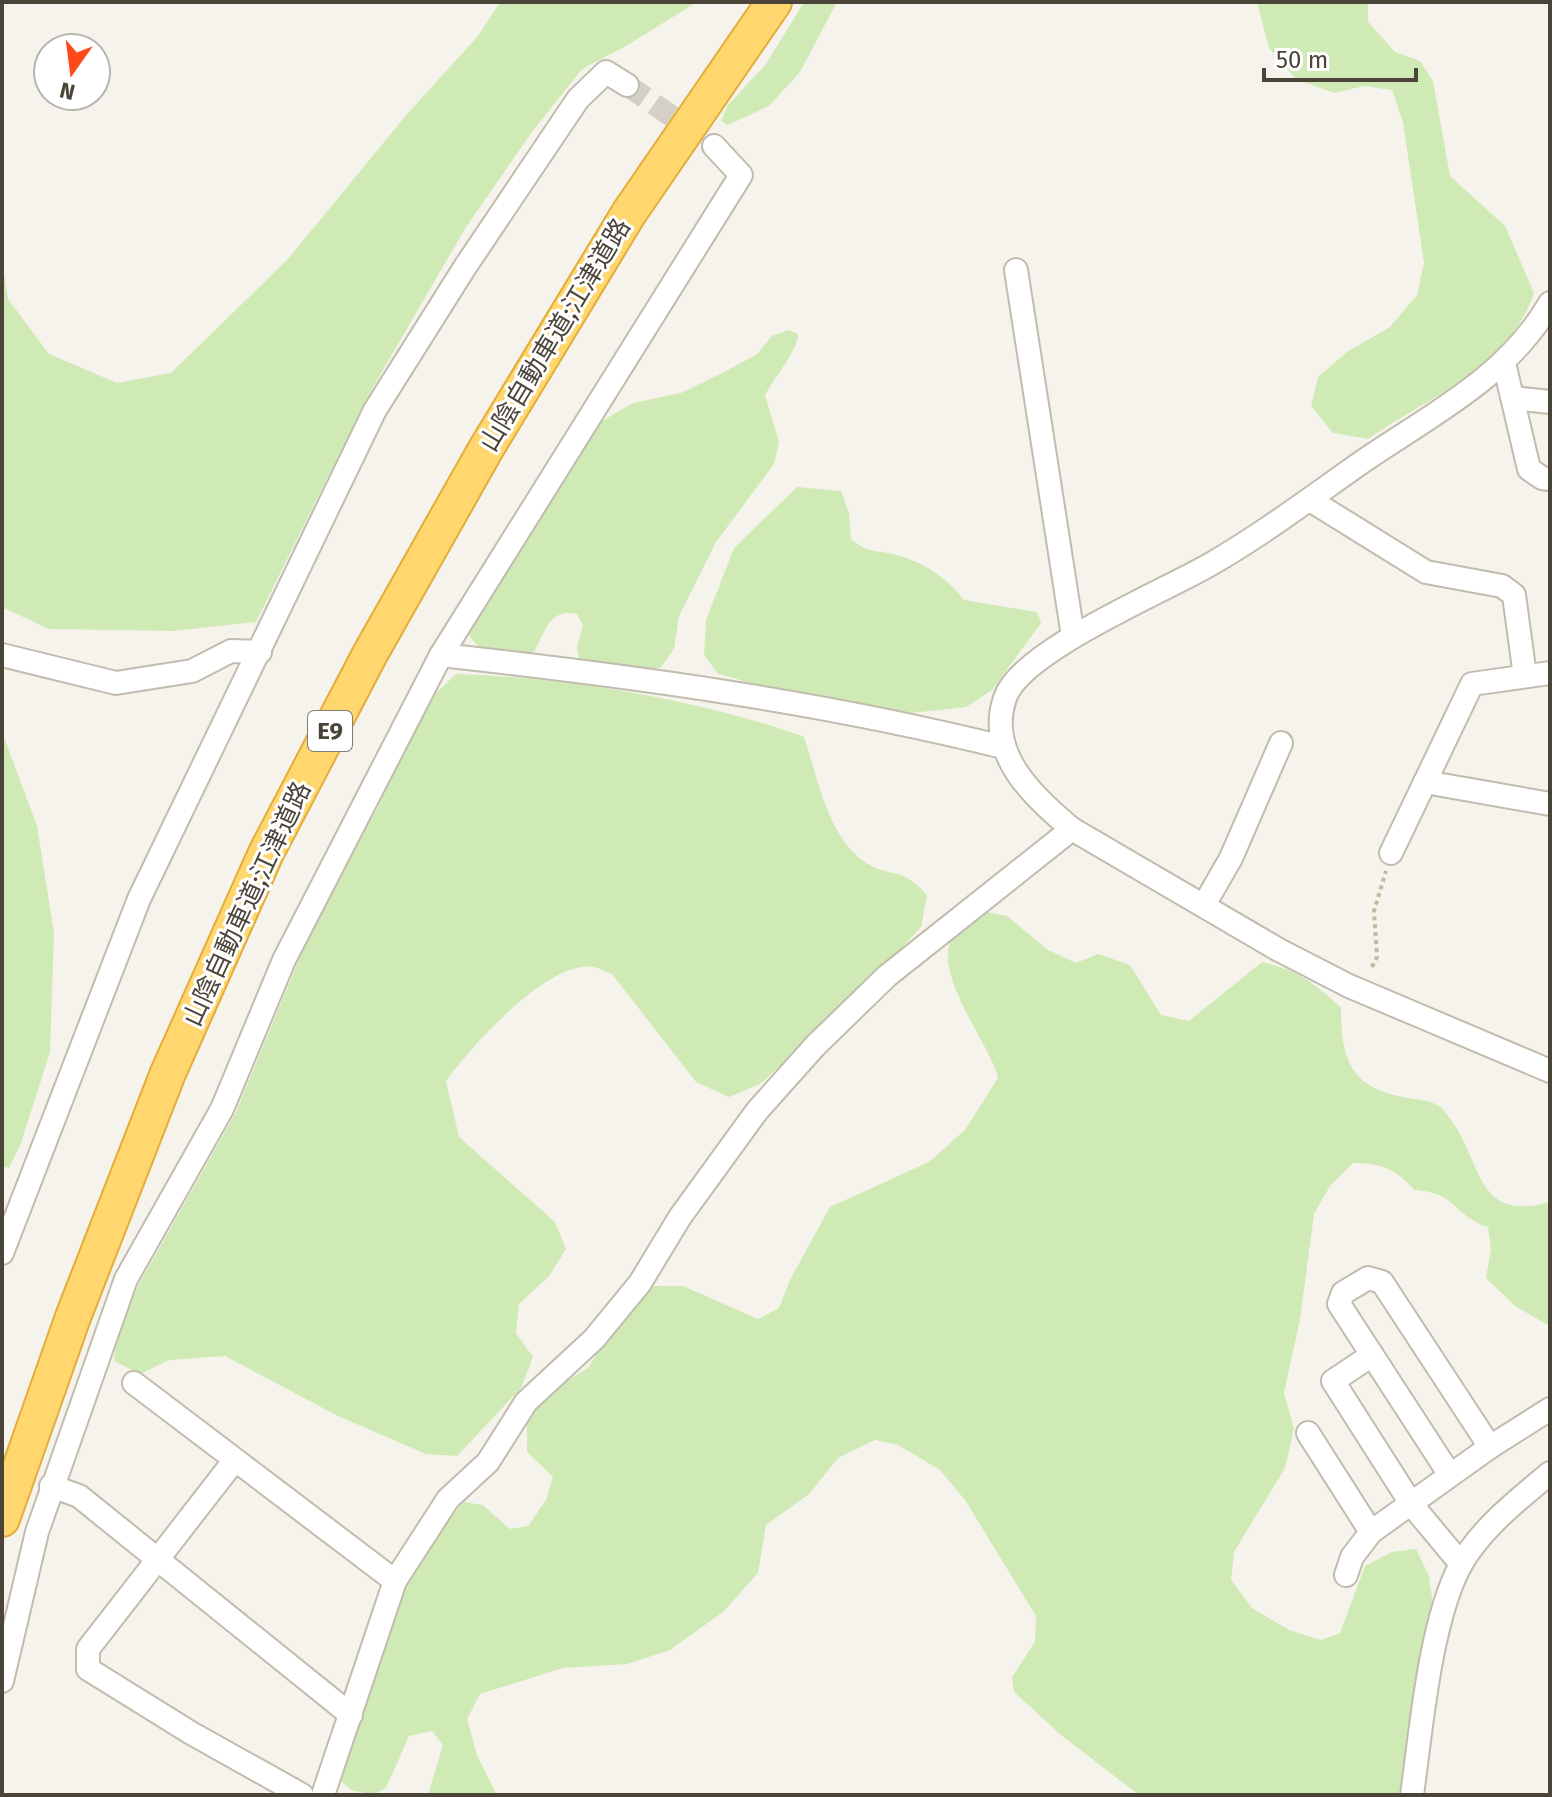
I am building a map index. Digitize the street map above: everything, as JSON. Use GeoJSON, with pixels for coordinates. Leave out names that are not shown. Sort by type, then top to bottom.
{"type":"FeatureCollection","features":[{"type":"Feature","properties":{"kind":"highway","name":"山陰自動車道;江津道路"},"geometry":{"type":"LineString","coordinates":[[2,1519],[73,1317],[168,1073],[273,840],[370,654],[487,447],[629,213],[774,2]]}},
{"type":"Feature","properties":{"kind":"street"},"geometry":{"type":"LineString","coordinates":[[2,1253],[139,899],[375,410],[465,267],[578,99],[606,72],[627,85]]}},
{"type":"Feature","properties":{"kind":"street"},"geometry":{"type":"LineString","coordinates":[[2,1681],[51,1486],[126,1279],[222,1109],[284,960],[441,655],[741,175],[714,146]]}},
{"type":"Feature","properties":{"kind":"street"},"geometry":{"type":"LineString","coordinates":[[1016,270],[1073,636]]}},
{"type":"Feature","properties":{"kind":"street"},"geometry":{"type":"LineString","coordinates":[[1550,303],[1504,363],[1431,418],[1212,564],[1073,636],[1017,679],[1005,696],[1000,723],[1003,747],[1022,781],[1072,829],[1349,986],[1550,1071]]}},
{"type":"Feature","properties":{"kind":"street"},"geometry":{"type":"LineString","coordinates":[[1504,363],[1529,469],[1542,478],[1550,479]]}},
{"type":"Feature","properties":{"kind":"street"},"geometry":{"type":"LineString","coordinates":[[1513,398],[1550,402]]}},
{"type":"Feature","properties":{"kind":"street"},"geometry":{"type":"LineString","coordinates":[[1310,500],[1426,572],[1502,586],[1514,595],[1525,676]]}},
{"type":"Feature","properties":{"kind":"street"},"geometry":{"type":"LineString","coordinates":[[2,655],[116,683],[192,671],[231,651],[260,652]]}},
{"type":"Feature","properties":{"kind":"street"},"geometry":{"type":"LineString","coordinates":[[441,655],[662,680],[843,711],[1003,747]]}},
{"type":"Feature","properties":{"kind":"street"},"geometry":{"type":"LineString","coordinates":[[1391,853],[1472,684],[1550,673]]}},
{"type":"Feature","properties":{"kind":"street"},"geometry":{"type":"LineString","coordinates":[[1204,905],[1231,858],[1281,743]]}},
{"type":"Feature","properties":{"kind":"street"},"geometry":{"type":"LineString","coordinates":[[1425,782],[1550,804]]}},
{"type":"Feature","properties":{"kind":"street"},"geometry":{"type":"LineString","coordinates":[[323,1795],[395,1581],[448,1499],[488,1462],[526,1402],[594,1339],[640,1283],[680,1217],[766,1100],[887,976],[1072,829]]}},
{"type":"Feature","properties":{"kind":"street"},"geometry":{"type":"LineString","coordinates":[[1450,1475],[1339,1304],[1343,1293],[1368,1278],[1382,1282],[1490,1447]]}},
{"type":"Feature","properties":{"kind":"street"},"geometry":{"type":"LineString","coordinates":[[1372,1355],[1333,1381],[1412,1505],[1461,1564]]}},
{"type":"Feature","properties":{"kind":"street"},"geometry":{"type":"LineString","coordinates":[[134,1383],[395,1581]]}},
{"type":"Feature","properties":{"kind":"street"},"geometry":{"type":"LineString","coordinates":[[1346,1575],[1352,1557],[1371,1532],[1490,1447],[1550,1409]]}},
{"type":"Feature","properties":{"kind":"street"},"geometry":{"type":"LineString","coordinates":[[1308,1433],[1371,1532]]}},
{"type":"Feature","properties":{"kind":"street"},"geometry":{"type":"LineString","coordinates":[[234,1461],[88,1649],[88,1669],[191,1733],[302,1795]]}},
{"type":"Feature","properties":{"kind":"street"},"geometry":{"type":"LineString","coordinates":[[1412,1795],[1429,1676],[1448,1596],[1461,1564],[1506,1512],[1550,1473]]}},
{"type":"Feature","properties":{"kind":"street"},"geometry":{"type":"LineString","coordinates":[[51,1486],[79,1496],[351,1715]]}},
{"type":"Feature","properties":{"kind":"path"},"geometry":{"type":"LineString","coordinates":[[1372,967],[1377,957],[1374,911],[1391,853]]}},
{"type":"Feature","properties":{"kind":"green space"},"geometry":{"type":"Polygon","coordinates":[[[500,2],[697,2],[582,69],[532,132],[466,227],[369,394],[256,622],[173,631],[49,629],[2,607],[2,262],[8,299],[49,354],[117,383],[171,373],[288,259],[408,113],[478,36],[500,2]]]}},
{"type":"Feature","properties":{"kind":"green space"},"geometry":{"type":"Polygon","coordinates":[[[804,2],[837,2],[800,72],[769,106],[728,125],[721,121],[728,105],[766,64],[804,2]]]}},
{"type":"Feature","properties":{"kind":"green space"},"geometry":{"type":"Polygon","coordinates":[[[1257,2],[1368,2],[1368,22],[1395,52],[1420,61],[1433,81],[1450,176],[1505,226],[1534,293],[1522,319],[1506,342],[1486,361],[1368,439],[1333,433],[1311,406],[1318,377],[1347,352],[1390,327],[1417,295],[1424,263],[1403,122],[1392,90],[1364,86],[1334,93],[1296,79],[1269,48],[1257,2]]]}},
{"type":"Feature","properties":{"kind":"green space"},"geometry":{"type":"Polygon","coordinates":[[[789,330],[798,334],[797,341],[765,395],[779,442],[774,464],[716,542],[679,616],[674,649],[661,667],[644,671],[579,659],[577,647],[583,625],[577,614],[560,614],[554,618],[534,652],[504,656],[478,646],[467,630],[595,425],[633,403],[681,393],[722,373],[756,355],[772,336],[789,330]]]}},
{"type":"Feature","properties":{"kind":"green space"},"geometry":{"type":"Polygon","coordinates":[[[797,487],[841,491],[849,513],[851,539],[868,550],[917,562],[950,584],[964,600],[1037,612],[1041,623],[992,690],[966,707],[911,713],[799,696],[718,674],[704,655],[706,620],[734,548],[797,487]]]}},
{"type":"Feature","properties":{"kind":"green space"},"geometry":{"type":"Polygon","coordinates":[[[456,674],[542,680],[633,693],[722,712],[804,737],[826,807],[843,840],[868,864],[904,876],[927,895],[921,927],[880,972],[760,1084],[729,1097],[696,1082],[612,974],[594,967],[575,968],[533,991],[491,1028],[458,1066],[446,1081],[459,1137],[555,1222],[566,1249],[549,1276],[519,1304],[516,1333],[533,1357],[521,1388],[457,1456],[426,1454],[338,1416],[225,1356],[169,1360],[140,1374],[114,1361],[116,1339],[138,1286],[235,1114],[314,923],[376,811],[427,702],[456,674]]]}},
{"type":"Feature","properties":{"kind":"green space"},"geometry":{"type":"Polygon","coordinates":[[[2,732],[37,826],[54,933],[50,1052],[21,1143],[9,1168],[2,1166],[2,732]]]}},
{"type":"Feature","properties":{"kind":"green space"},"geometry":{"type":"Polygon","coordinates":[[[987,912],[1007,916],[1048,950],[1076,963],[1098,954],[1130,965],[1161,1015],[1189,1021],[1262,962],[1295,974],[1315,985],[1341,1008],[1346,1055],[1360,1077],[1385,1092],[1441,1107],[1461,1137],[1485,1185],[1495,1197],[1508,1204],[1526,1206],[1550,1202],[1550,1326],[1515,1306],[1486,1278],[1491,1249],[1488,1227],[1477,1223],[1439,1195],[1414,1190],[1387,1169],[1353,1163],[1330,1186],[1314,1214],[1300,1319],[1284,1393],[1294,1429],[1285,1468],[1234,1552],[1231,1580],[1252,1608],[1289,1630],[1321,1640],[1340,1633],[1365,1566],[1392,1552],[1416,1549],[1429,1576],[1433,1606],[1415,1687],[1399,1795],[1139,1795],[1061,1735],[1014,1692],[1012,1677],[1035,1642],[1036,1616],[965,1500],[940,1470],[898,1445],[875,1440],[838,1458],[809,1494],[766,1525],[758,1573],[723,1612],[670,1650],[627,1664],[563,1668],[480,1694],[467,1719],[477,1755],[497,1795],[428,1795],[443,1745],[432,1731],[409,1736],[386,1788],[373,1795],[351,1790],[341,1781],[373,1671],[403,1596],[441,1530],[464,1502],[483,1505],[510,1529],[528,1526],[546,1500],[553,1477],[527,1452],[527,1422],[544,1395],[588,1368],[618,1319],[651,1286],[683,1286],[758,1319],[779,1308],[791,1278],[830,1207],[929,1162],[965,1130],[998,1078],[961,1002],[948,960],[950,942],[960,928],[987,912]]]}},
{"type":"Feature","properties":{"kind":"tunnel"},"geometry":{"type":"LineString","coordinates":[[627,85],[714,146]]}}]}
